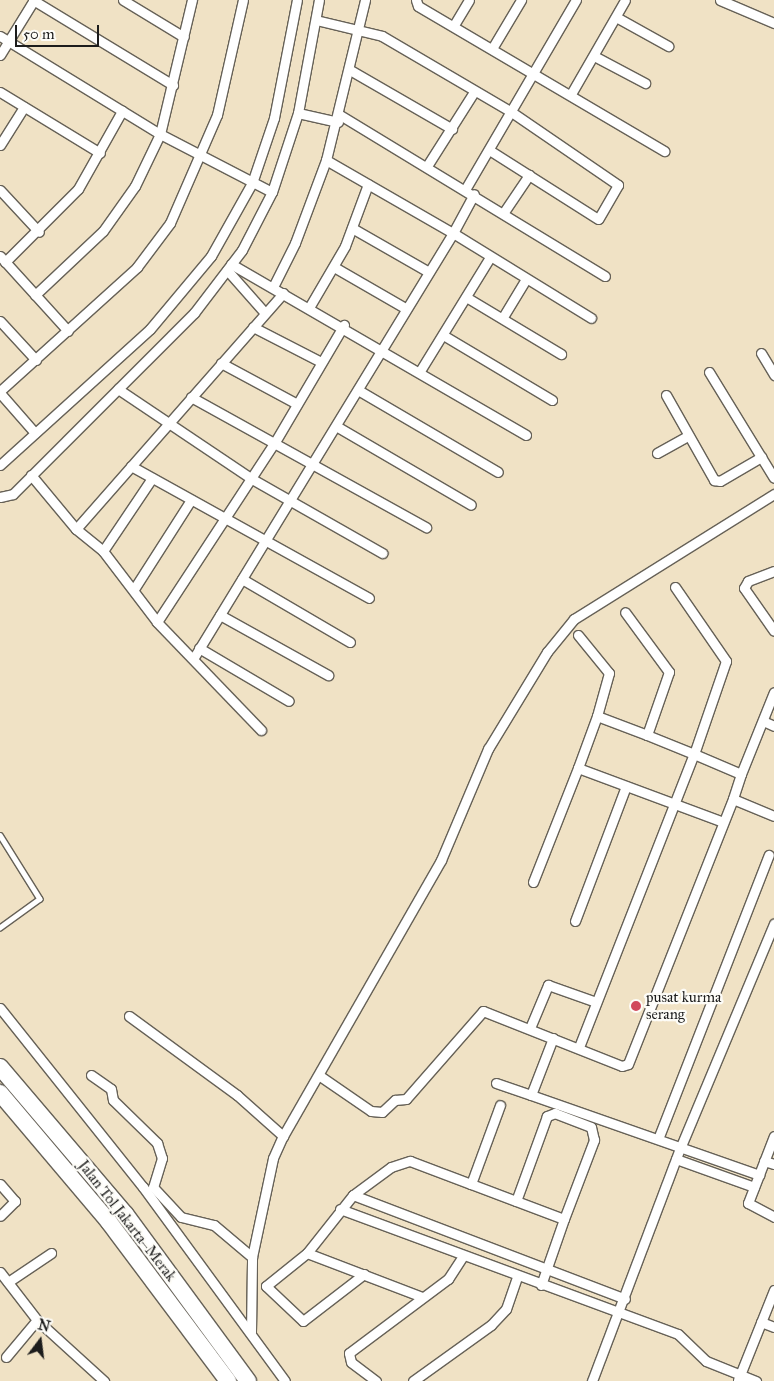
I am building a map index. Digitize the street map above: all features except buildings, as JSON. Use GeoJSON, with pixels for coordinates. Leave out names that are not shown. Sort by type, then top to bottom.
{"type":"FeatureCollection","features":[{"type":"Feature","properties":{"kind":"highway","name":"Jalan Tol Jakarta–Merak"},"geometry":{"type":"LineString","coordinates":[[0,1067],[126,1215],[248,1381]]}},
{"type":"Feature","properties":{"kind":"highway","name":"Jalan Tol Jakarta–Merak"},"geometry":{"type":"LineString","coordinates":[[0,1092],[109,1222],[228,1381]]}},
{"type":"Feature","properties":{"kind":"street"},"geometry":{"type":"LineString","coordinates":[[0,55],[34,0],[173,85]]}},
{"type":"Feature","properties":{"kind":"street"},"geometry":{"type":"LineString","coordinates":[[123,0],[184,37]]}},
{"type":"Feature","properties":{"kind":"street"},"geometry":{"type":"LineString","coordinates":[[35,294],[120,210],[160,134],[192,0]]}},
{"type":"Feature","properties":{"kind":"street"},"geometry":{"type":"LineString","coordinates":[[35,434],[0,392],[68,331],[155,246],[202,158],[217,115],[244,0]]}},
{"type":"Feature","properties":{"kind":"street"},"geometry":{"type":"LineString","coordinates":[[0,465],[171,308],[211,256],[254,184],[274,118],[297,0]]}},
{"type":"Feature","properties":{"kind":"street"},"geometry":{"type":"LineString","coordinates":[[3,497],[31,474],[194,313],[229,267],[270,191],[298,113],[319,0]]}},
{"type":"Feature","properties":{"kind":"street"},"geometry":{"type":"LineString","coordinates":[[273,287],[298,235],[326,160],[339,119],[365,0]]}},
{"type":"Feature","properties":{"kind":"street"},"geometry":{"type":"LineString","coordinates":[[416,0],[418,6],[534,71],[664,152]]}},
{"type":"Feature","properties":{"kind":"street"},"geometry":{"type":"LineString","coordinates":[[454,26],[469,0]]}},
{"type":"Feature","properties":{"kind":"street"},"geometry":{"type":"LineString","coordinates":[[493,47],[521,0]]}},
{"type":"Feature","properties":{"kind":"street"},"geometry":{"type":"LineString","coordinates":[[466,188],[491,151],[510,110],[576,0]]}},
{"type":"Feature","properties":{"kind":"street"},"geometry":{"type":"LineString","coordinates":[[571,94],[625,0]]}},
{"type":"Feature","properties":{"kind":"street"},"geometry":{"type":"LineString","coordinates":[[726,1],[774,23]]}},
{"type":"Feature","properties":{"kind":"street"},"geometry":{"type":"LineString","coordinates":[[616,17],[668,46]]}},
{"type":"Feature","properties":{"kind":"street"},"geometry":{"type":"LineString","coordinates":[[316,20],[360,28],[382,36],[474,92],[510,110],[618,183],[598,219],[491,151]]}},
{"type":"Feature","properties":{"kind":"street"},"geometry":{"type":"LineString","coordinates":[[0,36],[160,134],[202,158],[270,191]]}},
{"type":"Feature","properties":{"kind":"street"},"geometry":{"type":"LineString","coordinates":[[594,56],[645,83]]}},
{"type":"Feature","properties":{"kind":"street"},"geometry":{"type":"LineString","coordinates":[[350,70],[452,129]]}},
{"type":"Feature","properties":{"kind":"street"},"geometry":{"type":"LineString","coordinates":[[0,92],[100,152]]}},
{"type":"Feature","properties":{"kind":"street"},"geometry":{"type":"LineString","coordinates":[[427,166],[474,92]]}},
{"type":"Feature","properties":{"kind":"street"},"geometry":{"type":"LineString","coordinates":[[0,145],[24,107]]}},
{"type":"Feature","properties":{"kind":"street"},"geometry":{"type":"LineString","coordinates":[[68,331],[2,259],[39,232],[78,189],[122,111]]}},
{"type":"Feature","properties":{"kind":"street"},"geometry":{"type":"LineString","coordinates":[[298,113],[339,119],[466,188],[605,276]]}},
{"type":"Feature","properties":{"kind":"street"},"geometry":{"type":"LineString","coordinates":[[326,160],[453,233],[591,318]]}},
{"type":"Feature","properties":{"kind":"street"},"geometry":{"type":"LineString","coordinates":[[504,212],[529,175]]}},
{"type":"Feature","properties":{"kind":"street"},"geometry":{"type":"LineString","coordinates":[[310,306],[334,267],[352,228],[368,184]]}},
{"type":"Feature","properties":{"kind":"street"},"geometry":{"type":"LineString","coordinates":[[0,190],[39,232]]}},
{"type":"Feature","properties":{"kind":"street"},"geometry":{"type":"LineString","coordinates":[[193,659],[314,463],[427,271],[453,233],[474,194]]}},
{"type":"Feature","properties":{"kind":"street"},"geometry":{"type":"LineString","coordinates":[[352,228],[427,271]]}},
{"type":"Feature","properties":{"kind":"street"},"geometry":{"type":"LineString","coordinates":[[420,371],[490,257]]}},
{"type":"Feature","properties":{"kind":"street"},"geometry":{"type":"LineString","coordinates":[[229,267],[310,306],[526,435]]}},
{"type":"Feature","properties":{"kind":"street"},"geometry":{"type":"LineString","coordinates":[[229,267],[265,313]]}},
{"type":"Feature","properties":{"kind":"street"},"geometry":{"type":"LineString","coordinates":[[334,267],[406,308]]}},
{"type":"Feature","properties":{"kind":"street"},"geometry":{"type":"LineString","coordinates":[[503,317],[526,279]]}},
{"type":"Feature","properties":{"kind":"street"},"geometry":{"type":"LineString","coordinates":[[76,529],[283,293]]}},
{"type":"Feature","properties":{"kind":"street"},"geometry":{"type":"LineString","coordinates":[[466,297],[503,317],[562,354]]}},
{"type":"Feature","properties":{"kind":"street"},"geometry":{"type":"LineString","coordinates":[[0,321],[36,360]]}},
{"type":"Feature","properties":{"kind":"street"},"geometry":{"type":"LineString","coordinates":[[157,622],[252,479],[344,326]]}},
{"type":"Feature","properties":{"kind":"street"},"geometry":{"type":"LineString","coordinates":[[253,327],[321,362]]}},
{"type":"Feature","properties":{"kind":"street"},"geometry":{"type":"LineString","coordinates":[[443,335],[552,400]]}},
{"type":"Feature","properties":{"kind":"street"},"geometry":{"type":"LineString","coordinates":[[761,353],[774,375]]}},
{"type":"Feature","properties":{"kind":"street"},"geometry":{"type":"LineString","coordinates":[[221,363],[297,404]]}},
{"type":"Feature","properties":{"kind":"street"},"geometry":{"type":"LineString","coordinates":[[709,372],[774,478]]}},
{"type":"Feature","properties":{"kind":"street"},"geometry":{"type":"LineString","coordinates":[[118,389],[252,479],[292,499],[382,553]]}},
{"type":"Feature","properties":{"kind":"street"},"geometry":{"type":"LineString","coordinates":[[358,390],[498,472]]}},
{"type":"Feature","properties":{"kind":"street"},"geometry":{"type":"LineString","coordinates":[[666,395],[688,436],[716,481],[761,457]]}},
{"type":"Feature","properties":{"kind":"street"},"geometry":{"type":"LineString","coordinates":[[191,397],[314,463],[426,527]]}},
{"type":"Feature","properties":{"kind":"street"},"geometry":{"type":"LineString","coordinates":[[336,426],[471,505]]}},
{"type":"Feature","properties":{"kind":"street"},"geometry":{"type":"LineString","coordinates":[[657,453],[688,436]]}},
{"type":"Feature","properties":{"kind":"street"},"geometry":{"type":"LineString","coordinates":[[131,466],[369,598]]}},
{"type":"Feature","properties":{"kind":"street"},"geometry":{"type":"LineString","coordinates":[[31,474],[76,529],[103,552],[134,588],[157,622],[261,730]]}},
{"type":"Feature","properties":{"kind":"street"},"geometry":{"type":"LineString","coordinates":[[103,552],[152,478]]}},
{"type":"Feature","properties":{"kind":"street"},"geometry":{"type":"LineString","coordinates":[[252,1332],[252,1257],[273,1158],[283,1136],[320,1076],[441,860],[488,749],[559,634],[611,593],[774,494]]}},
{"type":"Feature","properties":{"kind":"street"},"geometry":{"type":"LineString","coordinates":[[134,588],[191,500]]}},
{"type":"Feature","properties":{"kind":"street"},"geometry":{"type":"LineString","coordinates":[[774,571],[748,581],[744,590],[774,631]]}},
{"type":"Feature","properties":{"kind":"street"},"geometry":{"type":"LineString","coordinates":[[242,579],[350,642]]}},
{"type":"Feature","properties":{"kind":"street"},"geometry":{"type":"LineString","coordinates":[[579,1047],[694,754],[726,661],[675,587]]}},
{"type":"Feature","properties":{"kind":"street"},"geometry":{"type":"LineString","coordinates":[[625,612],[669,672],[647,735]]}},
{"type":"Feature","properties":{"kind":"street"},"geometry":{"type":"LineString","coordinates":[[220,615],[328,675]]}},
{"type":"Feature","properties":{"kind":"street"},"geometry":{"type":"LineString","coordinates":[[533,882],[597,716],[609,673],[578,635]]}},
{"type":"Feature","properties":{"kind":"street"},"geometry":{"type":"LineString","coordinates":[[199,648],[289,701]]}},
{"type":"Feature","properties":{"kind":"street"},"geometry":{"type":"LineString","coordinates":[[320,1076],[379,1113],[395,1100],[406,1099],[479,1011],[530,1028],[622,1066],[632,1058],[774,692]]}},
{"type":"Feature","properties":{"kind":"street"},"geometry":{"type":"LineString","coordinates":[[597,716],[741,774]]}},
{"type":"Feature","properties":{"kind":"street"},"geometry":{"type":"LineString","coordinates":[[763,721],[774,726]]}},
{"type":"Feature","properties":{"kind":"street"},"geometry":{"type":"LineString","coordinates":[[578,768],[723,822]]}},
{"type":"Feature","properties":{"kind":"street"},"geometry":{"type":"LineString","coordinates":[[575,921],[626,786]]}},
{"type":"Feature","properties":{"kind":"street"},"geometry":{"type":"LineString","coordinates":[[733,798],[774,816]]}},
{"type":"Feature","properties":{"kind":"street"},"geometry":{"type":"LineString","coordinates":[[658,1139],[769,854]]}},
{"type":"Feature","properties":{"kind":"street"},"geometry":{"type":"LineString","coordinates":[[592,1381],[625,1300],[681,1146],[774,924]]}},
{"type":"Feature","properties":{"kind":"street"},"geometry":{"type":"LineString","coordinates":[[530,1028],[548,986],[596,1002]]}},
{"type":"Feature","properties":{"kind":"street"},"geometry":{"type":"LineString","coordinates":[[0,1008],[144,1187],[252,1332],[285,1381]]}},
{"type":"Feature","properties":{"kind":"street"},"geometry":{"type":"LineString","coordinates":[[129,1016],[237,1095],[283,1136]]}},
{"type":"Feature","properties":{"kind":"street"},"geometry":{"type":"LineString","coordinates":[[531,1095],[553,1038]]}},
{"type":"Feature","properties":{"kind":"street"},"geometry":{"type":"LineString","coordinates":[[91,1075],[111,1089],[113,1100],[157,1144],[162,1158],[153,1187],[181,1217],[214,1225],[252,1257]]}},
{"type":"Feature","properties":{"kind":"street"},"geometry":{"type":"LineString","coordinates":[[496,1083],[681,1146],[759,1175]]}},
{"type":"Feature","properties":{"kind":"street"},"geometry":{"type":"LineString","coordinates":[[471,1184],[500,1105]]}},
{"type":"Feature","properties":{"kind":"street"},"geometry":{"type":"LineString","coordinates":[[516,1201],[547,1116],[555,1113],[591,1127],[595,1135],[541,1284]]}},
{"type":"Feature","properties":{"kind":"street"},"geometry":{"type":"LineString","coordinates":[[774,1136],[748,1205],[774,1217]]}},
{"type":"Feature","properties":{"kind":"street"},"geometry":{"type":"LineString","coordinates":[[676,1159],[754,1186]]}},
{"type":"Feature","properties":{"kind":"street"},"geometry":{"type":"LineString","coordinates":[[364,1274],[307,1318],[299,1320],[266,1286],[307,1253],[353,1195],[403,1161],[564,1218]]}},
{"type":"Feature","properties":{"kind":"street"},"geometry":{"type":"LineString","coordinates":[[764,1161],[774,1164]]}},
{"type":"Feature","properties":{"kind":"street"},"geometry":{"type":"LineString","coordinates":[[0,1184],[15,1201],[0,1216]]}},
{"type":"Feature","properties":{"kind":"street"},"geometry":{"type":"LineString","coordinates":[[353,1195],[625,1300]]}},
{"type":"Feature","properties":{"kind":"street"},"geometry":{"type":"LineString","coordinates":[[340,1209],[517,1277],[681,1335],[706,1361],[739,1378],[756,1381]]}},
{"type":"Feature","properties":{"kind":"street"},"geometry":{"type":"LineString","coordinates":[[8,1282],[51,1253]]}},
{"type":"Feature","properties":{"kind":"street"},"geometry":{"type":"LineString","coordinates":[[307,1253],[422,1297]]}},
{"type":"Feature","properties":{"kind":"street"},"geometry":{"type":"LineString","coordinates":[[376,1381],[351,1362],[349,1354],[448,1279],[463,1256]]}},
{"type":"Feature","properties":{"kind":"street"},"geometry":{"type":"LineString","coordinates":[[0,1272],[37,1320],[104,1381]]}},
{"type":"Feature","properties":{"kind":"street"},"geometry":{"type":"LineString","coordinates":[[413,1381],[498,1319],[517,1277]]}},
{"type":"Feature","properties":{"kind":"street"},"geometry":{"type":"LineString","coordinates":[[739,1378],[774,1290]]}},
{"type":"Feature","properties":{"kind":"street"},"geometry":{"type":"LineString","coordinates":[[6,1357],[37,1320]]}},
{"type":"Feature","properties":{"kind":"street"},"geometry":{"type":"LineString","coordinates":[[761,1322],[774,1327]]}},
{"type":"Feature","properties":{"kind":"lane"},"geometry":{"type":"LineString","coordinates":[[0,835],[40,899],[0,928]]}},
{"type":"Feature","properties":{"kind":"place","name":"pusat kurma serang"},"geometry":{"type":"Point","coordinates":[636,1006]}}]}
